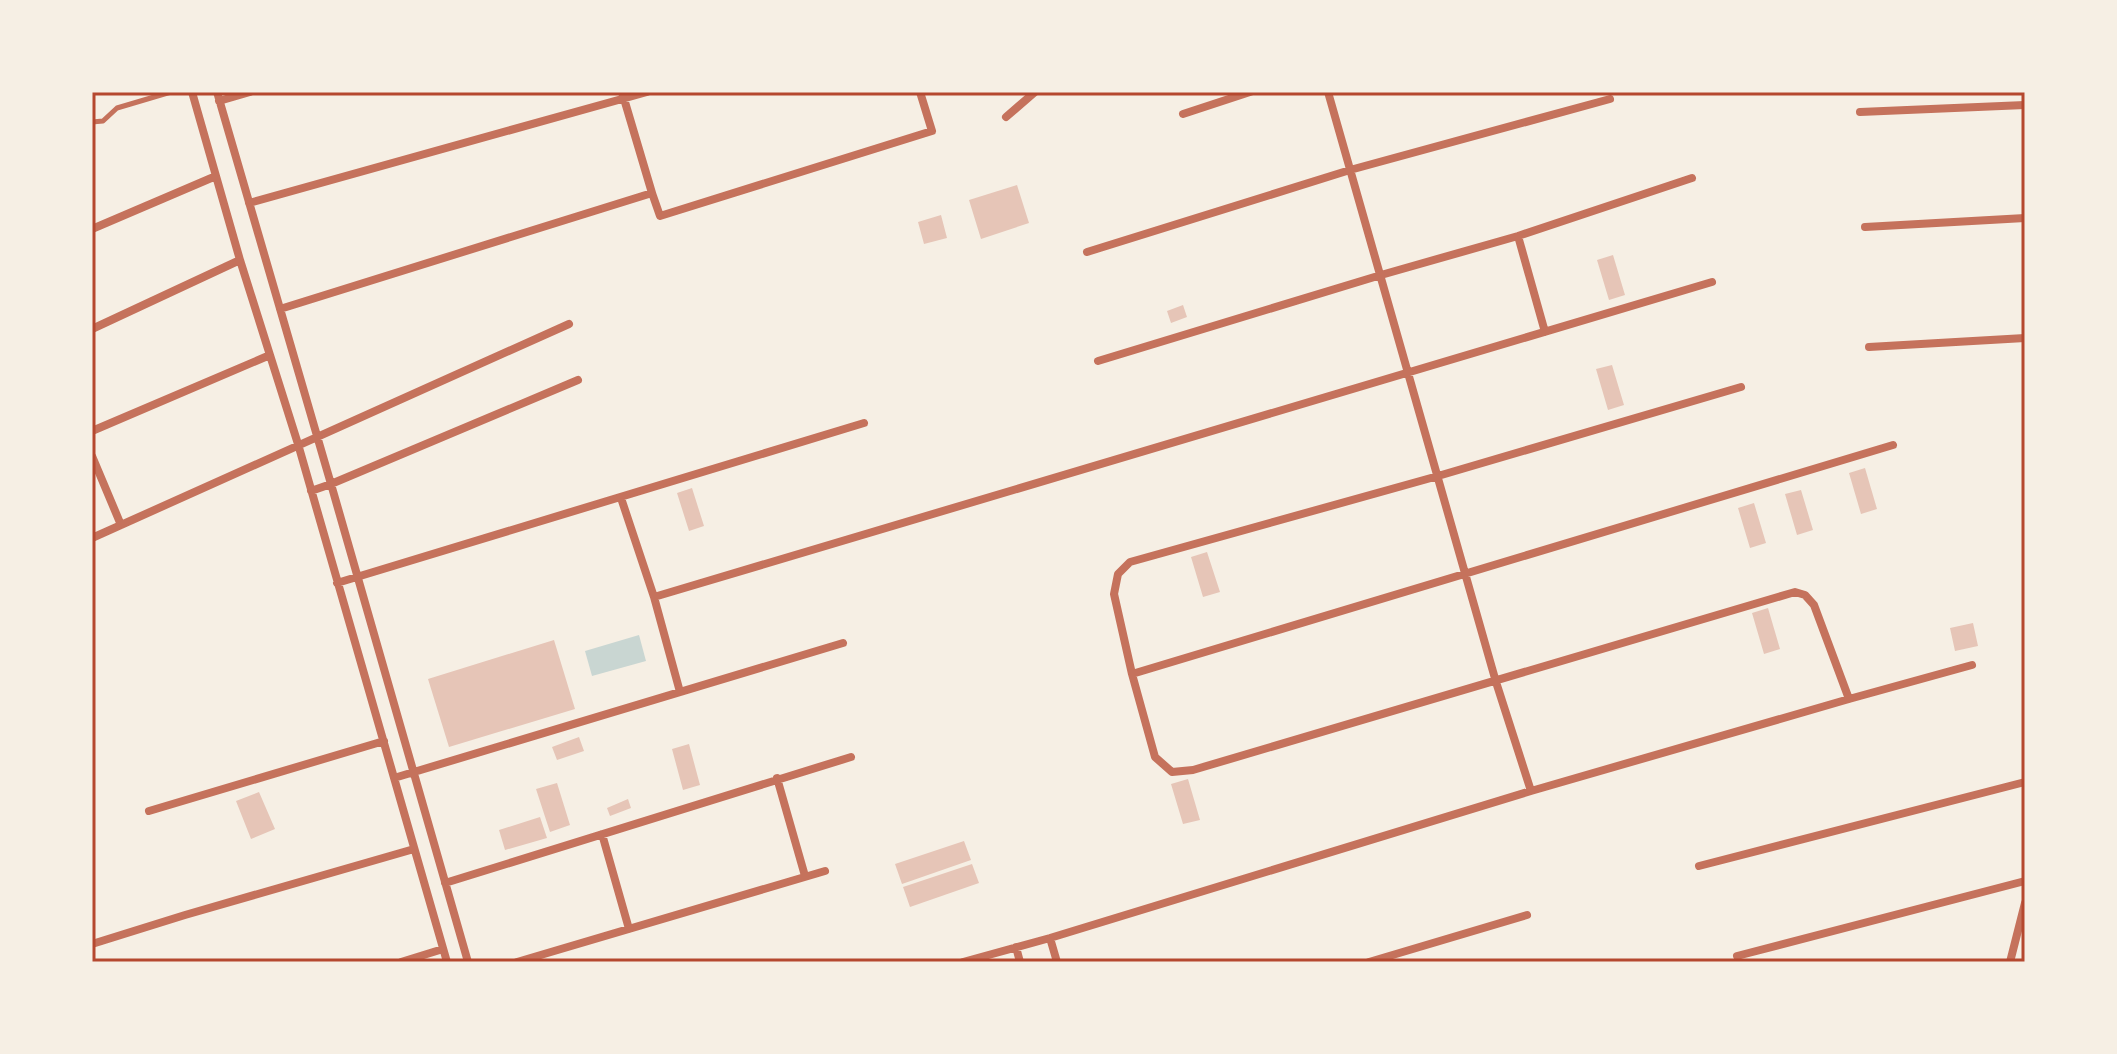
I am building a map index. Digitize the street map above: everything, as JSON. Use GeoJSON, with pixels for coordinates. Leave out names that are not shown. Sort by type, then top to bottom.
{"type":"FeatureCollection","features":[{"type":"Feature","properties":{"kind":"street"},"geometry":{"type":"LineString","coordinates":[[192,92],[240,260],[298,444],[447,962]]}},
{"type":"Feature","properties":{"kind":"street"},"geometry":{"type":"LineString","coordinates":[[250,92],[218,96],[468,962]]}},
{"type":"Feature","properties":{"kind":"street"},"geometry":{"type":"LineString","coordinates":[[249,203],[623,95],[647,92]]}},
{"type":"Feature","properties":{"kind":"street"},"geometry":{"type":"LineString","coordinates":[[623,95],[660,216],[932,131],[920,92]]}},
{"type":"Feature","properties":{"kind":"street"},"geometry":{"type":"LineString","coordinates":[[1006,117],[1035,92]]}},
{"type":"Feature","properties":{"kind":"street"},"geometry":{"type":"LineString","coordinates":[[1183,114],[1250,92]]}},
{"type":"Feature","properties":{"kind":"street"},"geometry":{"type":"LineString","coordinates":[[1328,92],[1496,682],[1531,791]]}},
{"type":"Feature","properties":{"kind":"street"},"geometry":{"type":"LineString","coordinates":[[1087,252],[1350,170],[1610,99]]}},
{"type":"Feature","properties":{"kind":"street"},"geometry":{"type":"LineString","coordinates":[[1860,112],[2025,105]]}},
{"type":"Feature","properties":{"kind":"street"},"geometry":{"type":"LineString","coordinates":[[92,227],[216,176]]}},
{"type":"Feature","properties":{"kind":"street"},"geometry":{"type":"LineString","coordinates":[[1098,361],[1518,236],[1692,178]]}},
{"type":"Feature","properties":{"kind":"street"},"geometry":{"type":"LineString","coordinates":[[280,309],[652,193]]}},
{"type":"Feature","properties":{"kind":"street"},"geometry":{"type":"LineString","coordinates":[[1865,227],[2025,218]]}},
{"type":"Feature","properties":{"kind":"street"},"geometry":{"type":"LineString","coordinates":[[1518,236],[1545,332]]}},
{"type":"Feature","properties":{"kind":"street"},"geometry":{"type":"LineString","coordinates":[[92,329],[240,260]]}},
{"type":"Feature","properties":{"kind":"street"},"geometry":{"type":"LineString","coordinates":[[654,597],[1712,282]]}},
{"type":"Feature","properties":{"kind":"street"},"geometry":{"type":"LineString","coordinates":[[92,538],[569,324]]}},
{"type":"Feature","properties":{"kind":"street"},"geometry":{"type":"LineString","coordinates":[[1869,347],[2025,338]]}},
{"type":"Feature","properties":{"kind":"street"},"geometry":{"type":"LineString","coordinates":[[92,431],[270,355]]}},
{"type":"Feature","properties":{"kind":"street"},"geometry":{"type":"LineString","coordinates":[[311,491],[578,380]]}},
{"type":"Feature","properties":{"kind":"street"},"geometry":{"type":"LineString","coordinates":[[1741,387],[1130,562],[1118,574],[1114,594],[1155,757],[1172,772],[1193,770],[1795,592],[1805,595],[1814,605],[1849,699]]}},
{"type":"Feature","properties":{"kind":"street"},"geometry":{"type":"LineString","coordinates":[[337,583],[864,423]]}},
{"type":"Feature","properties":{"kind":"street"},"geometry":{"type":"LineString","coordinates":[[1132,674],[1893,445]]}},
{"type":"Feature","properties":{"kind":"street"},"geometry":{"type":"LineString","coordinates":[[92,456],[121,525]]}},
{"type":"Feature","properties":{"kind":"street"},"geometry":{"type":"LineString","coordinates":[[621,498],[654,597],[680,692]]}},
{"type":"Feature","properties":{"kind":"street"},"geometry":{"type":"LineString","coordinates":[[394,778],[843,643]]}},
{"type":"Feature","properties":{"kind":"street"},"geometry":{"type":"LineString","coordinates":[[963,962],[1531,791],[1972,665]]}},
{"type":"Feature","properties":{"kind":"street"},"geometry":{"type":"LineString","coordinates":[[149,811],[384,741]]}},
{"type":"Feature","properties":{"kind":"street"},"geometry":{"type":"LineString","coordinates":[[445,883],[851,757]]}},
{"type":"Feature","properties":{"kind":"street"},"geometry":{"type":"LineString","coordinates":[[777,778],[805,876]]}},
{"type":"Feature","properties":{"kind":"street"},"geometry":{"type":"LineString","coordinates":[[1699,866],[2025,782]]}},
{"type":"Feature","properties":{"kind":"street"},"geometry":{"type":"LineString","coordinates":[[602,834],[629,929]]}},
{"type":"Feature","properties":{"kind":"street"},"geometry":{"type":"LineString","coordinates":[[92,944],[414,849]]}},
{"type":"Feature","properties":{"kind":"street"},"geometry":{"type":"LineString","coordinates":[[517,962],[825,871]]}},
{"type":"Feature","properties":{"kind":"street"},"geometry":{"type":"LineString","coordinates":[[1737,956],[2025,881]]}},
{"type":"Feature","properties":{"kind":"street"},"geometry":{"type":"LineString","coordinates":[[2010,962],[2025,903]]}},
{"type":"Feature","properties":{"kind":"street"},"geometry":{"type":"LineString","coordinates":[[1369,962],[1527,915]]}},
{"type":"Feature","properties":{"kind":"street"},"geometry":{"type":"LineString","coordinates":[[1050,938],[1057,962]]}},
{"type":"Feature","properties":{"kind":"street"},"geometry":{"type":"LineString","coordinates":[[1016,947],[1020,962]]}},
{"type":"Feature","properties":{"kind":"street"},"geometry":{"type":"LineString","coordinates":[[401,962],[443,949]]}},
{"type":"Feature","properties":{"kind":"lane"},"geometry":{"type":"LineString","coordinates":[[92,122],[103,121],[117,108],[171,92]]}},
{"type":"Feature","properties":{"kind":"lane"},"geometry":{"type":"LineString","coordinates":[[1406,951],[1409,962]]}},
{"type":"Feature","properties":{"kind":"shaded area"},"geometry":{"type":"Polygon","coordinates":[[[639,635],[646,661],[592,676],[585,651],[639,635]]]}},
{"type":"Feature","properties":{"kind":"building"},"geometry":{"type":"Polygon","coordinates":[[[1017,185],[1029,223],[981,239],[969,200],[1017,185]]]}},
{"type":"Feature","properties":{"kind":"building"},"geometry":{"type":"Polygon","coordinates":[[[941,215],[947,238],[924,244],[918,222],[941,215]]]}},
{"type":"Feature","properties":{"kind":"building"},"geometry":{"type":"Polygon","coordinates":[[[1613,255],[1625,295],[1609,300],[1597,260],[1613,255]]]}},
{"type":"Feature","properties":{"kind":"building"},"geometry":{"type":"Polygon","coordinates":[[[1183,305],[1187,317],[1171,323],[1167,311],[1183,305]]]}},
{"type":"Feature","properties":{"kind":"building"},"geometry":{"type":"Polygon","coordinates":[[[1612,365],[1624,405],[1608,410],[1596,369],[1612,365]]]}},
{"type":"Feature","properties":{"kind":"building"},"geometry":{"type":"Polygon","coordinates":[[[1865,468],[1877,509],[1861,514],[1849,473],[1865,468]]]}},
{"type":"Feature","properties":{"kind":"building"},"geometry":{"type":"Polygon","coordinates":[[[692,488],[704,526],[689,531],[677,493],[692,488]]]}},
{"type":"Feature","properties":{"kind":"building"},"geometry":{"type":"Polygon","coordinates":[[[1801,490],[1813,530],[1797,535],[1785,494],[1801,490]]]}},
{"type":"Feature","properties":{"kind":"building"},"geometry":{"type":"Polygon","coordinates":[[[1754,503],[1766,543],[1750,548],[1738,508],[1754,503]]]}},
{"type":"Feature","properties":{"kind":"building"},"geometry":{"type":"Polygon","coordinates":[[[1207,552],[1220,592],[1203,597],[1191,557],[1207,552]]]}},
{"type":"Feature","properties":{"kind":"building"},"geometry":{"type":"Polygon","coordinates":[[[1768,608],[1780,649],[1764,654],[1752,613],[1768,608]]]}},
{"type":"Feature","properties":{"kind":"building"},"geometry":{"type":"Polygon","coordinates":[[[1973,623],[1978,646],[1955,651],[1950,628],[1973,623]]]}},
{"type":"Feature","properties":{"kind":"building"},"geometry":{"type":"Polygon","coordinates":[[[554,640],[575,709],[449,747],[428,679],[554,640]]]}},
{"type":"Feature","properties":{"kind":"building"},"geometry":{"type":"Polygon","coordinates":[[[579,737],[584,751],[557,760],[552,747],[579,737]]]}},
{"type":"Feature","properties":{"kind":"building"},"geometry":{"type":"Polygon","coordinates":[[[689,744],[700,785],[683,790],[672,749],[689,744]]]}},
{"type":"Feature","properties":{"kind":"building"},"geometry":{"type":"Polygon","coordinates":[[[1188,779],[1200,820],[1183,824],[1171,784],[1188,779]]]}},
{"type":"Feature","properties":{"kind":"building"},"geometry":{"type":"Polygon","coordinates":[[[557,783],[570,825],[550,832],[536,789],[557,783]]]}},
{"type":"Feature","properties":{"kind":"building"},"geometry":{"type":"Polygon","coordinates":[[[259,792],[275,829],[251,839],[236,801],[259,792]]]}},
{"type":"Feature","properties":{"kind":"building"},"geometry":{"type":"Polygon","coordinates":[[[628,799],[631,808],[610,816],[607,808],[628,799]]]}},
{"type":"Feature","properties":{"kind":"building"},"geometry":{"type":"Polygon","coordinates":[[[540,817],[547,838],[505,850],[499,830],[540,817]]]}},
{"type":"Feature","properties":{"kind":"building"},"geometry":{"type":"Polygon","coordinates":[[[964,841],[971,860],[902,884],[895,864],[964,841]]]}},
{"type":"Feature","properties":{"kind":"building"},"geometry":{"type":"Polygon","coordinates":[[[972,864],[979,883],[910,907],[903,887],[972,864]]]}}]}
